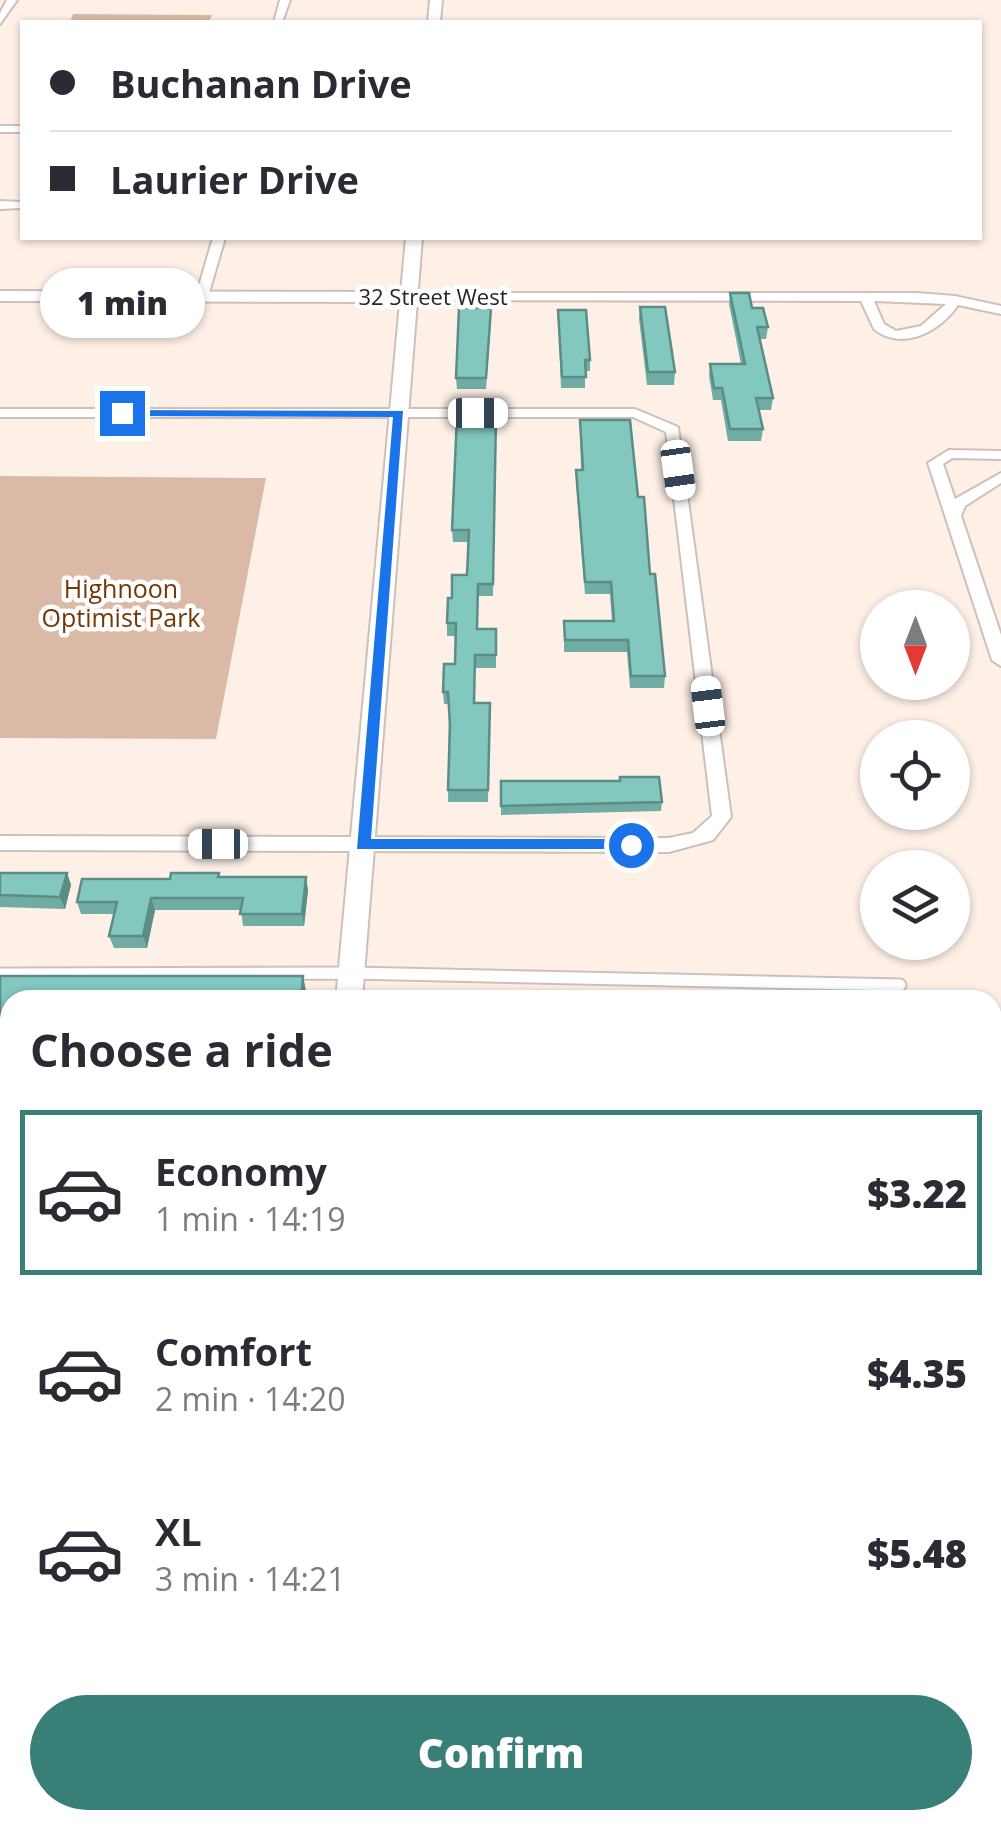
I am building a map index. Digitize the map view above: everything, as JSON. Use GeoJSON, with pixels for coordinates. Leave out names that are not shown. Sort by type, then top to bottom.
{"type":"FeatureCollection","features":[{"type":"Feature","properties":{"kind":"street"},"geometry":{"type":"LineString","coordinates":[[0,21],[12,0]]}},
{"type":"Feature","properties":{"kind":"street"},"geometry":{"type":"LineString","coordinates":[[202,296],[217,240]]}},
{"type":"Feature","properties":{"kind":"street"},"geometry":{"type":"LineString","coordinates":[[350,990],[414,240]]}},
{"type":"Feature","properties":{"kind":"street","name":"32 Street West"},"geometry":{"type":"LineString","coordinates":[[0,296],[866,297],[955,300],[1001,310]]}},
{"type":"Feature","properties":{"kind":"street"},"geometry":{"type":"LineString","coordinates":[[866,297],[877,324],[886,332],[898,334],[916,332],[945,318],[955,300]]}},
{"type":"Feature","properties":{"kind":"street"},"geometry":{"type":"LineString","coordinates":[[0,843],[669,845],[695,842],[713,832],[722,816],[672,430],[635,412],[1,416]]}},
{"type":"Feature","properties":{"kind":"street"},"geometry":{"type":"LineString","coordinates":[[1001,454],[950,454],[935,462],[1001,660]]}},
{"type":"Feature","properties":{"kind":"street"},"geometry":{"type":"LineString","coordinates":[[953,516],[960,503],[1001,477]]}},
{"type":"Feature","properties":{"kind":"lane"},"geometry":{"type":"LineString","coordinates":[[0,974],[352,973],[900,985]]}},
{"type":"Feature","properties":{"kind":"green space"},"geometry":{"type":"Polygon","coordinates":[[[73,14],[212,15],[210,20],[71,20],[73,14]]]}},
{"type":"Feature","properties":{"kind":"green space","name":"Highnoon Optimist Park"},"geometry":{"type":"Polygon","coordinates":[[[0,476],[266,478],[216,739],[0,738],[0,476]]]}},
{"type":"Feature","properties":{"kind":"building"},"geometry":{"type":"Polygon","coordinates":[[[730,293],[749,293],[752,308],[763,308],[768,327],[757,327],[773,398],[756,398],[763,429],[730,429],[722,388],[714,388],[710,364],[745,364],[730,293]]]}},
{"type":"Feature","properties":{"kind":"building"},"geometry":{"type":"Polygon","coordinates":[[[640,307],[665,307],[675,372],[648,372],[640,307]]]}},
{"type":"Feature","properties":{"kind":"building"},"geometry":{"type":"Polygon","coordinates":[[[459,308],[491,308],[486,378],[456,378],[459,308]]]}},
{"type":"Feature","properties":{"kind":"building"},"geometry":{"type":"Polygon","coordinates":[[[558,310],[586,310],[590,360],[585,360],[586,377],[562,377],[558,310]]]}},
{"type":"Feature","properties":{"kind":"building"},"geometry":{"type":"Polygon","coordinates":[[[457,416],[496,416],[493,584],[478,584],[477,629],[496,629],[496,655],[475,655],[474,703],[490,703],[488,790],[448,790],[450,725],[448,692],[443,692],[444,664],[455,664],[456,623],[447,623],[448,598],[452,598],[452,575],[467,575],[469,530],[452,530],[457,416]]]}},
{"type":"Feature","properties":{"kind":"building"},"geometry":{"type":"Polygon","coordinates":[[[580,420],[630,420],[638,497],[644,497],[650,574],[655,574],[665,676],[631,676],[628,640],[565,640],[564,621],[614,621],[611,582],[585,582],[576,470],[583,470],[580,420]]]}},
{"type":"Feature","properties":{"kind":"building"},"geometry":{"type":"Polygon","coordinates":[[[620,777],[659,777],[662,802],[501,806],[501,781],[620,781],[620,777]]]}},
{"type":"Feature","properties":{"kind":"building"},"geometry":{"type":"Polygon","coordinates":[[[0,873],[67,873],[60,897],[0,895],[0,873]]]}},
{"type":"Feature","properties":{"kind":"building"},"geometry":{"type":"Polygon","coordinates":[[[171,873],[306,877],[302,914],[240,914],[243,898],[151,898],[143,936],[109,936],[117,902],[77,902],[82,879],[170,879],[171,873]]]}},
{"type":"Feature","properties":{"kind":"building"},"geometry":{"type":"Polygon","coordinates":[[[0,976],[303,976],[302,990],[0,990],[0,976]]]}},
{"type":"Feature","properties":{"kind":"route"},"geometry":{"type":"LineString","coordinates":[[122,413],[399,414],[362,845],[631,845]]}}]}
